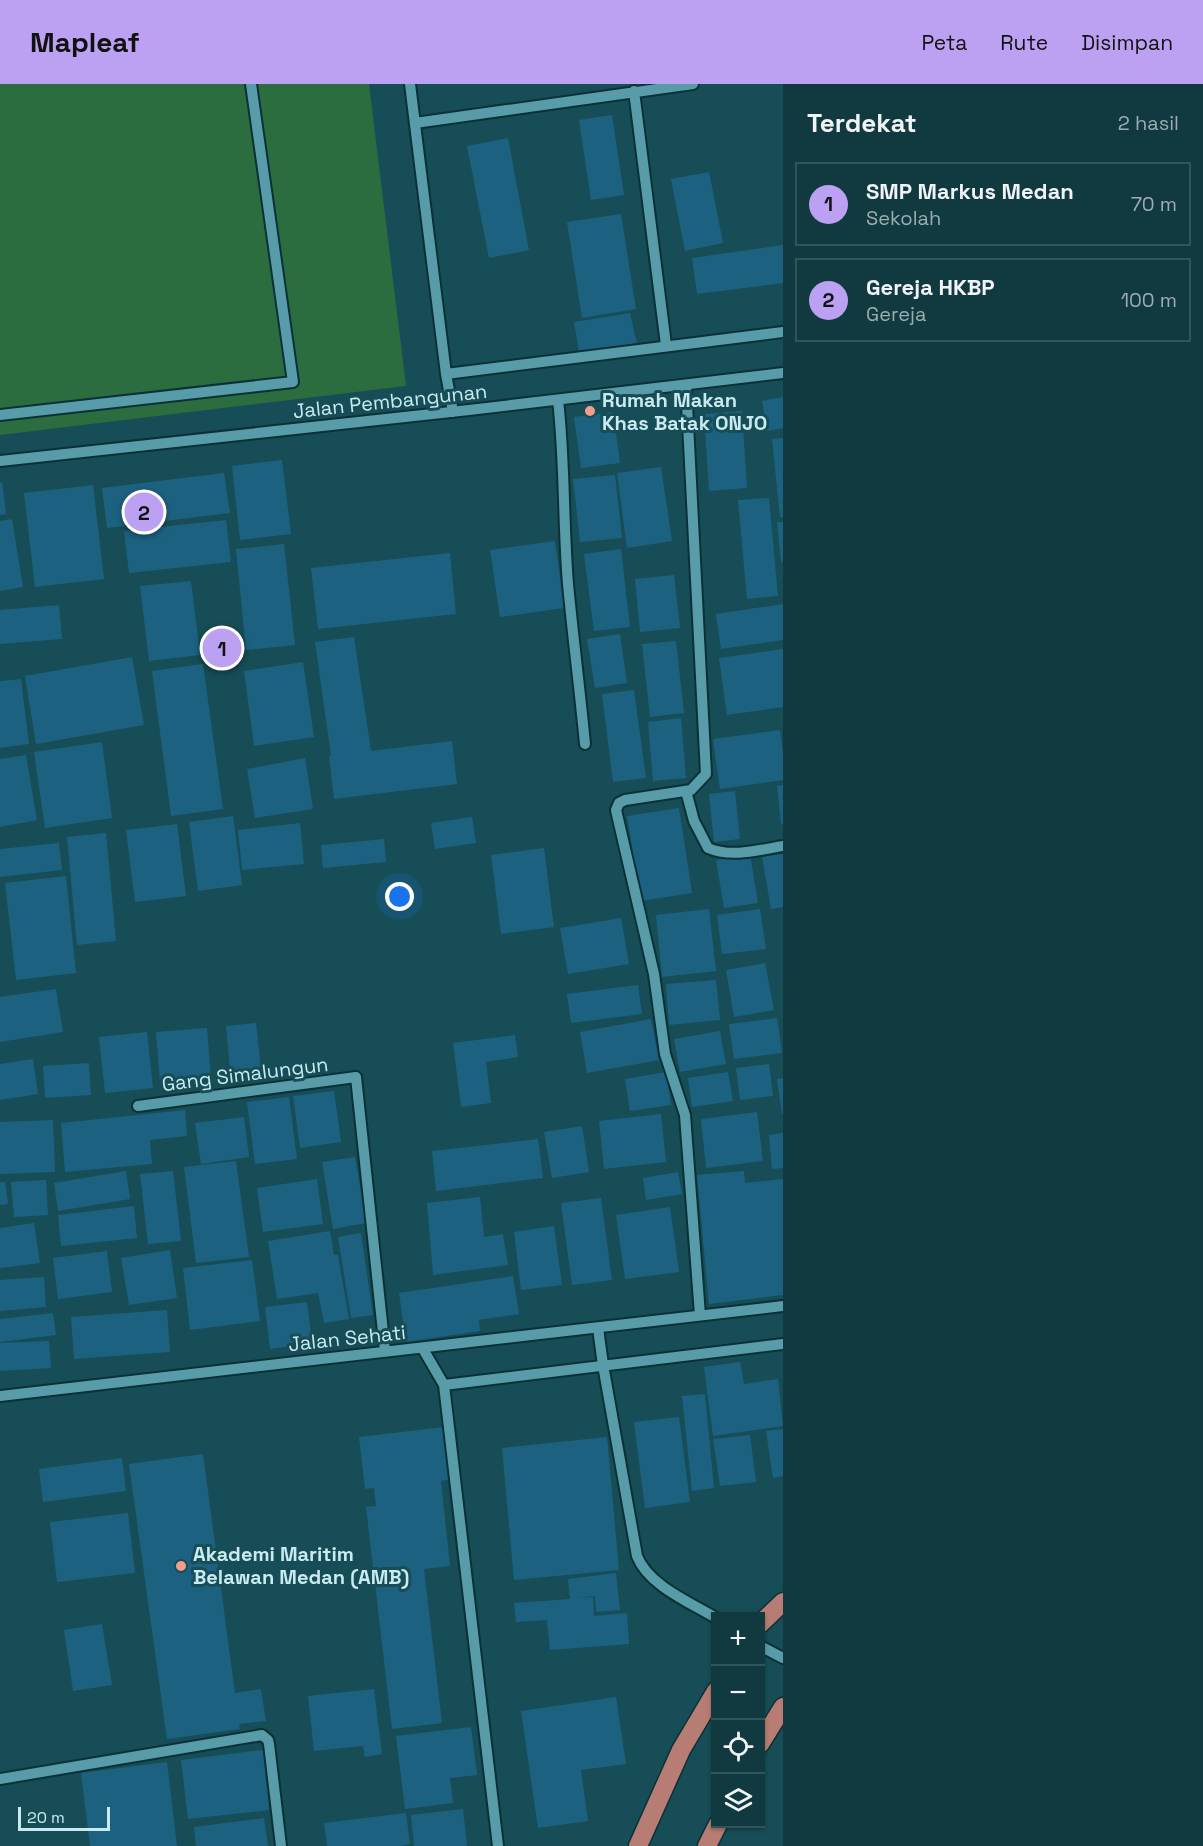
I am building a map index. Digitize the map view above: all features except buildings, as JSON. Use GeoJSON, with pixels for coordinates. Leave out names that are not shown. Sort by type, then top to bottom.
{"type":"FeatureCollection","features":[{"type":"Feature","properties":{"kind":"main road"},"geometry":{"type":"LineString","coordinates":[[765,1619],[783,1602]]}},
{"type":"Feature","properties":{"kind":"main road"},"geometry":{"type":"LineString","coordinates":[[638,1846],[681,1750],[711,1699]]}},
{"type":"Feature","properties":{"kind":"main road"},"geometry":{"type":"LineString","coordinates":[[765,1736],[783,1707]]}},
{"type":"Feature","properties":{"kind":"main road"},"geometry":{"type":"LineString","coordinates":[[706,1846],[715,1828]]}},
{"type":"Feature","properties":{"kind":"street"},"geometry":{"type":"LineString","coordinates":[[0,415],[293,382],[251,84]]}},
{"type":"Feature","properties":{"kind":"street"},"geometry":{"type":"LineString","coordinates":[[410,84],[446,374],[453,412]]}},
{"type":"Feature","properties":{"kind":"street"},"geometry":{"type":"LineString","coordinates":[[415,123],[693,84]]}},
{"type":"Feature","properties":{"kind":"street"},"geometry":{"type":"LineString","coordinates":[[634,91],[666,345]]}},
{"type":"Feature","properties":{"kind":"street"},"geometry":{"type":"LineString","coordinates":[[446,374],[783,332]]}},
{"type":"Feature","properties":{"kind":"street","name":"Jalan Pembangunan"},"geometry":{"type":"LineString","coordinates":[[0,461],[453,412],[783,373]]}},
{"type":"Feature","properties":{"kind":"street"},"geometry":{"type":"LineString","coordinates":[[686,385],[706,774],[694,788],[625,800],[619,803],[616,810],[654,974],[664,1054],[685,1116],[700,1315]]}},
{"type":"Feature","properties":{"kind":"street"},"geometry":{"type":"LineString","coordinates":[[558,400],[563,445],[562,474],[568,584],[585,744]]}},
{"type":"Feature","properties":{"kind":"street"},"geometry":{"type":"LineString","coordinates":[[686,791],[694,821],[708,848],[722,853],[737,853],[783,846]]}},
{"type":"Feature","properties":{"kind":"street","name":"Gang Simalungun"},"geometry":{"type":"LineString","coordinates":[[138,1106],[356,1077],[385,1351]]}},
{"type":"Feature","properties":{"kind":"street"},"geometry":{"type":"LineString","coordinates":[[423,1348],[783,1306]]}},
{"type":"Feature","properties":{"kind":"street"},"geometry":{"type":"LineString","coordinates":[[598,1328],[640,1564],[650,1577],[711,1615]]}},
{"type":"Feature","properties":{"kind":"street"},"geometry":{"type":"LineString","coordinates":[[498,1846],[444,1385],[783,1344]]}},
{"type":"Feature","properties":{"kind":"street","name":"Jalan Sehati"},"geometry":{"type":"LineString","coordinates":[[0,1396],[423,1348],[444,1385]]}},
{"type":"Feature","properties":{"kind":"street"},"geometry":{"type":"LineString","coordinates":[[765,1649],[783,1658]]}},
{"type":"Feature","properties":{"kind":"street"},"geometry":{"type":"LineString","coordinates":[[0,1779],[262,1735],[269,1744],[281,1846]]}},
{"type":"Feature","properties":{"kind":"green space"},"geometry":{"type":"Polygon","coordinates":[[[0,84],[369,84],[406,386],[0,435],[0,84]]]}},
{"type":"Feature","properties":{"kind":"place","name":"Rumah Makan Khas Batak ONJO"},"geometry":{"type":"Point","coordinates":[590,411]}},
{"type":"Feature","properties":{"kind":"place","name":"Gereja HKBP"},"geometry":{"type":"Point","coordinates":[144,512]}},
{"type":"Feature","properties":{"kind":"place","name":"SMP Markus Medan"},"geometry":{"type":"Point","coordinates":[222,648]}},
{"type":"Feature","properties":{"kind":"place","name":"Akademi Maritim Belawan Medan (AMB)"},"geometry":{"type":"Point","coordinates":[181,1566]}}]}
